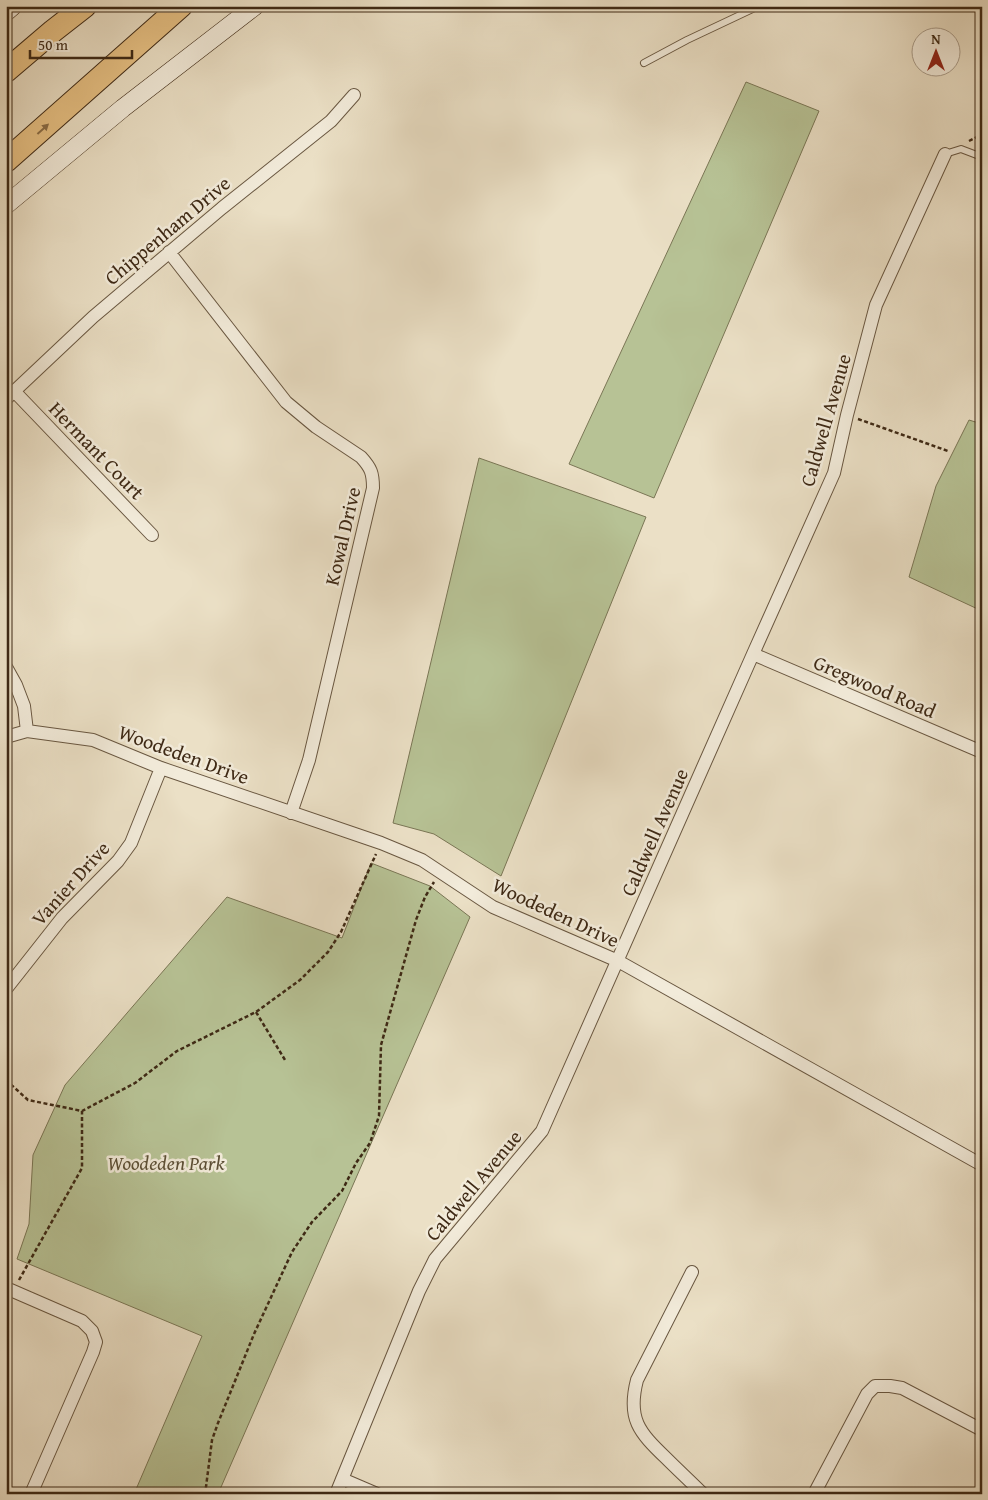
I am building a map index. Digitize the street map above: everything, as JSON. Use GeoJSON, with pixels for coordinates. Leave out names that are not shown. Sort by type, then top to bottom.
{"type":"FeatureCollection","features":[{"type":"Feature","properties":{"kind":"highway"},"geometry":{"type":"LineString","coordinates":[[6,71],[53,30],[85,6]]}},
{"type":"Feature","properties":{"kind":"highway"},"geometry":{"type":"LineString","coordinates":[[6,161],[181,6]]}},
{"type":"Feature","properties":{"kind":"street"},"geometry":{"type":"LineString","coordinates":[[6,12],[13,6]]}},
{"type":"Feature","properties":{"kind":"street"},"geometry":{"type":"LineString","coordinates":[[6,205],[123,108],[255,6]]}},
{"type":"Feature","properties":{"kind":"street","name":"Chippenham Drive"},"geometry":{"type":"LineString","coordinates":[[10,395],[92,317],[222,208],[332,121],[354,95]]}},
{"type":"Feature","properties":{"kind":"street","name":"Caldwell Avenue"},"geometry":{"type":"LineString","coordinates":[[336,1494],[419,1291],[435,1259],[542,1131],[834,473],[876,305],[945,154]]}},
{"type":"Feature","properties":{"kind":"street","name":"Kowal Drive"},"geometry":{"type":"LineString","coordinates":[[169,252],[286,402],[316,427],[361,457],[373,473],[373,488],[309,760],[291,813]]}},
{"type":"Feature","properties":{"kind":"street","name":"Hermant Court"},"geometry":{"type":"LineString","coordinates":[[10,395],[152,535]]}},
{"type":"Feature","properties":{"kind":"street","name":"Gregwood Road"},"geometry":{"type":"LineString","coordinates":[[753,654],[982,752]]}},
{"type":"Feature","properties":{"kind":"street"},"geometry":{"type":"LineString","coordinates":[[6,667],[16,685],[24,706],[27,731]]}},
{"type":"Feature","properties":{"kind":"street","name":"Woodeden Drive"},"geometry":{"type":"LineString","coordinates":[[6,737],[27,731],[93,740],[161,768],[381,843],[422,860],[493,907],[618,961],[982,1165]]}},
{"type":"Feature","properties":{"kind":"street","name":"Vanier Drive"},"geometry":{"type":"LineString","coordinates":[[6,989],[62,918],[91,890],[131,843],[161,768]]}},
{"type":"Feature","properties":{"kind":"street"},"geometry":{"type":"LineString","coordinates":[[692,1272],[637,1380],[633,1396],[635,1414],[641,1431],[703,1494]]}},
{"type":"Feature","properties":{"kind":"street"},"geometry":{"type":"LineString","coordinates":[[10,1290],[82,1321],[92,1331],[96,1342],[31,1494]]}},
{"type":"Feature","properties":{"kind":"street"},"geometry":{"type":"LineString","coordinates":[[814,1494],[867,1394],[876,1386],[902,1388],[982,1430]]}},
{"type":"Feature","properties":{"kind":"street"},"geometry":{"type":"LineString","coordinates":[[342,1480],[378,1494]]}},
{"type":"Feature","properties":{"kind":"lane"},"geometry":{"type":"LineString","coordinates":[[644,63],[759,6]]}},
{"type":"Feature","properties":{"kind":"lane"},"geometry":{"type":"LineString","coordinates":[[945,154],[961,149],[982,157]]}},
{"type":"Feature","properties":{"kind":"path"},"geometry":{"type":"LineString","coordinates":[[945,154],[981,134],[982,114]]}},
{"type":"Feature","properties":{"kind":"path"},"geometry":{"type":"LineString","coordinates":[[847,415],[948,450]]}},
{"type":"Feature","properties":{"kind":"path"},"geometry":{"type":"LineString","coordinates":[[6,1080],[28,1100],[82,1111],[136,1083],[177,1051],[256,1012],[300,980],[328,952],[341,932],[381,843]]}},
{"type":"Feature","properties":{"kind":"path"},"geometry":{"type":"LineString","coordinates":[[203,1494],[206,1487],[212,1440],[254,1334],[292,1252],[312,1222],[342,1191],[356,1164],[370,1143],[379,1116],[381,1045],[416,920],[425,897],[440,872]]}},
{"type":"Feature","properties":{"kind":"path"},"geometry":{"type":"LineString","coordinates":[[256,1012],[284,1060]]}},
{"type":"Feature","properties":{"kind":"path"},"geometry":{"type":"LineString","coordinates":[[10,1290],[82,1168],[82,1111]]}},
{"type":"Feature","properties":{"kind":"green space"},"geometry":{"type":"Polygon","coordinates":[[[746,82],[819,111],[654,498],[569,464],[746,82]]]}},
{"type":"Feature","properties":{"kind":"green space"},"geometry":{"type":"Polygon","coordinates":[[[969,420],[982,424],[982,611],[909,577],[936,486],[969,420]]]}},
{"type":"Feature","properties":{"kind":"green space"},"geometry":{"type":"Polygon","coordinates":[[[479,458],[646,517],[501,876],[434,834],[393,823],[479,458]]]}},
{"type":"Feature","properties":{"kind":"green space","name":"Woodeden Park"},"geometry":{"type":"Polygon","coordinates":[[[371,863],[430,886],[470,917],[218,1494],[134,1494],[202,1336],[17,1259],[29,1224],[33,1155],[65,1085],[227,897],[342,938],[371,863]]]}}]}
